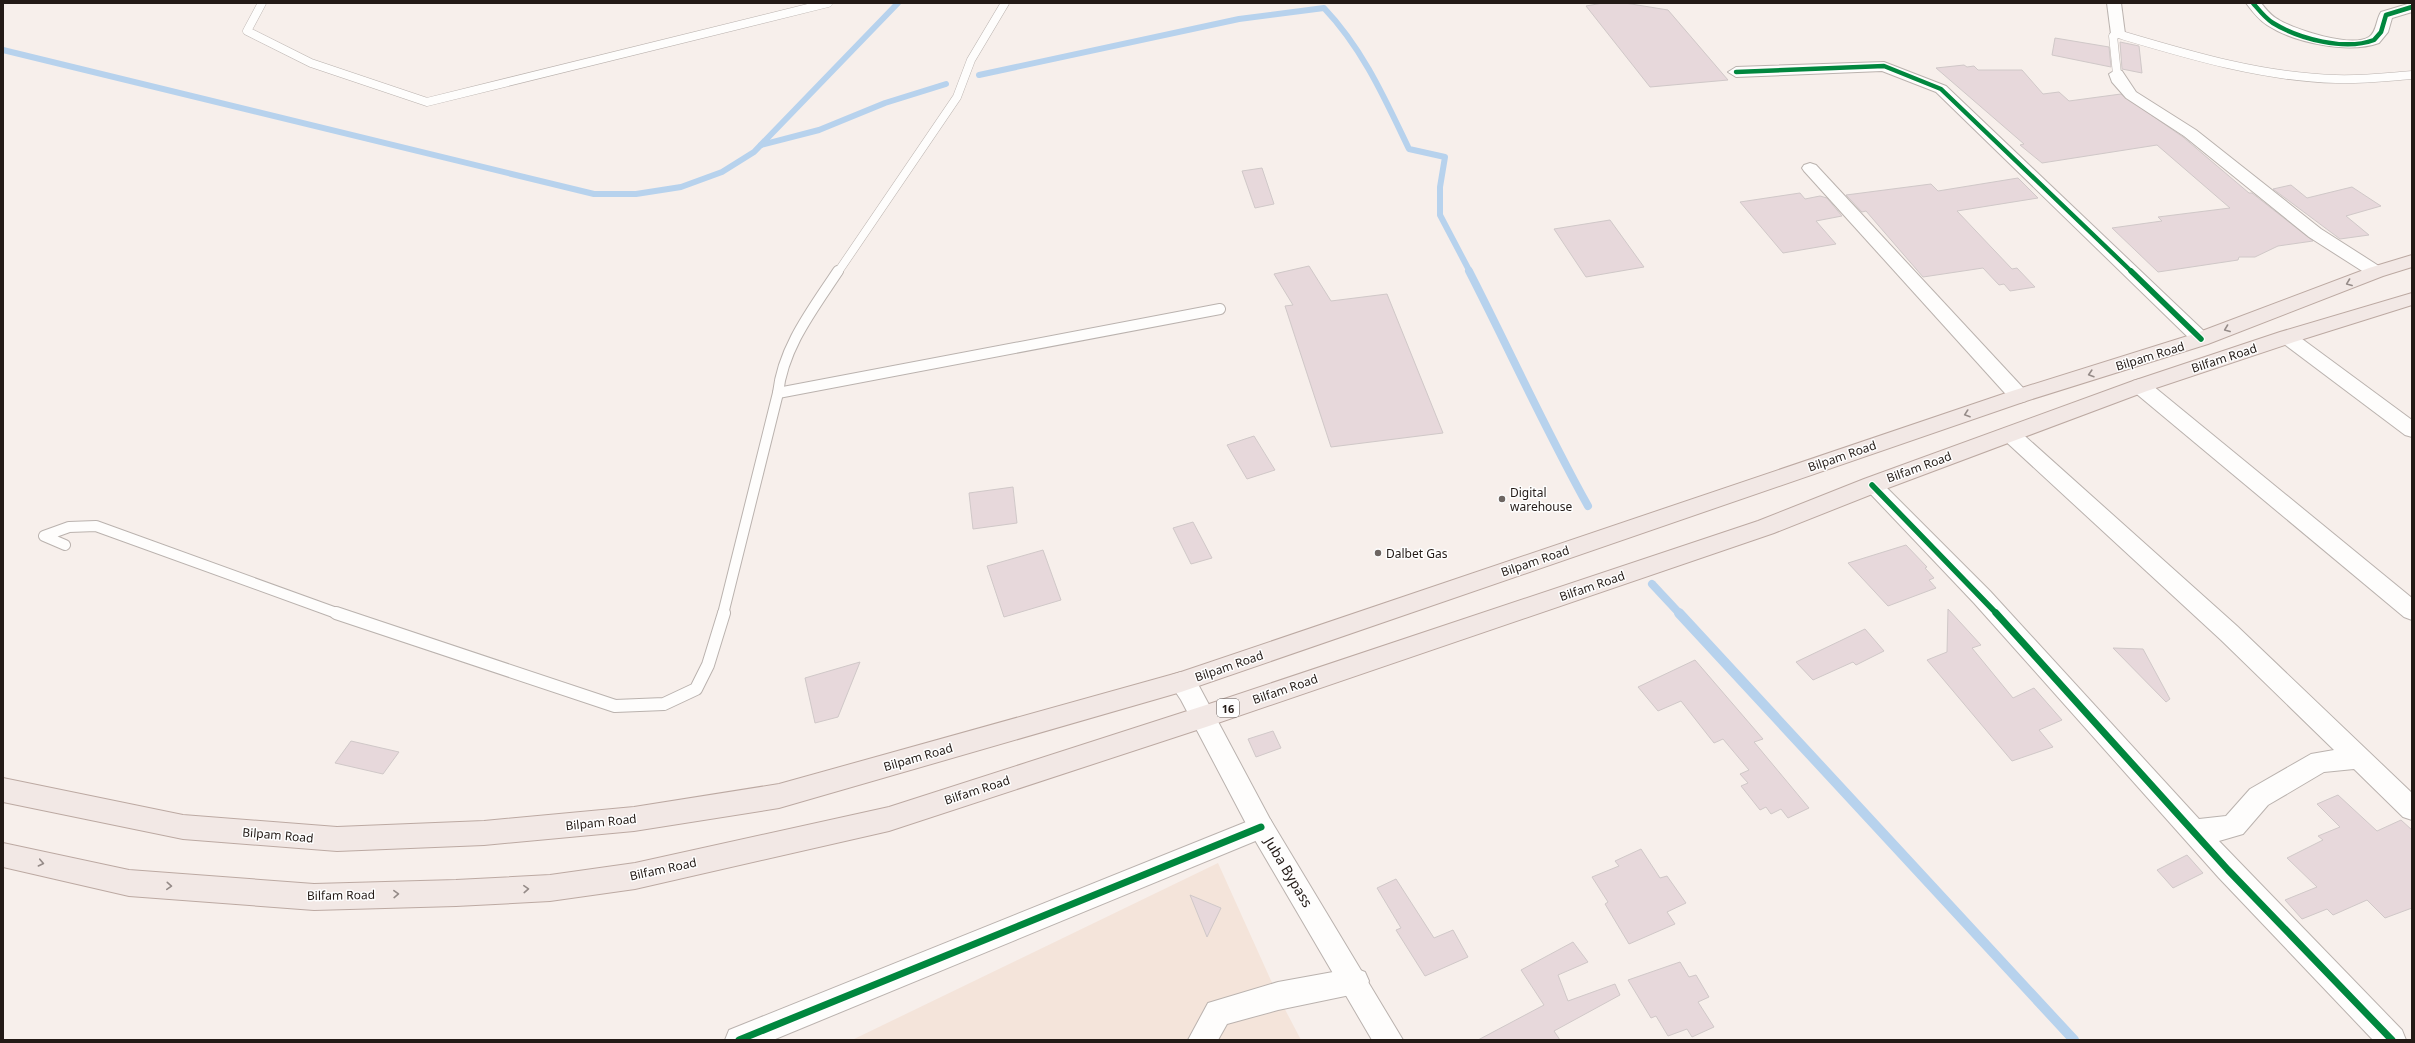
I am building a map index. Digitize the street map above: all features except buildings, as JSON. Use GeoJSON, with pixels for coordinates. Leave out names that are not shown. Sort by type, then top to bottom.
{"type":"FeatureCollection","features":[{"type":"Feature","properties":{"kind":"main road","name":"Bilpam Road"},"geometry":{"type":"LineString","coordinates":[[3,790],[183,827],[337,839],[484,834],[634,819],[779,796],[1181,682],[2019,396],[2201,339],[2376,272],[2412,261]]}},
{"type":"Feature","properties":{"kind":"main road","name":"Bilfam Road"},"geometry":{"type":"LineString","coordinates":[[3,855],[129,883],[314,897],[550,888],[635,876],[889,819],[1198,718],[1649,567],[1766,527],[1872,485],[2140,386],[2287,337],[2412,299]]}},
{"type":"Feature","properties":{"kind":"main road","name":"Juba Bypass"},"geometry":{"type":"LineString","coordinates":[[1181,682],[1190,693],[1261,827],[1355,981],[1388,1040]]}},
{"type":"Feature","properties":{"kind":"street"},"geometry":{"type":"LineString","coordinates":[[2114,3],[2118,34]]}},
{"type":"Feature","properties":{"kind":"street"},"geometry":{"type":"LineString","coordinates":[[2253,3],[2264,16],[2284,28],[2338,42],[2358,44],[2373,41],[2380,34],[2386,16],[2412,7]]}},
{"type":"Feature","properties":{"kind":"street"},"geometry":{"type":"LineString","coordinates":[[1736,72],[1884,66],[1941,89],[2201,339]]}},
{"type":"Feature","properties":{"kind":"street"},"geometry":{"type":"LineString","coordinates":[[2117,74],[2120,82],[2132,95],[2190,133],[2314,233],[2376,272]]}},
{"type":"Feature","properties":{"kind":"street"},"geometry":{"type":"LineString","coordinates":[[1810,168],[2019,396]]}},
{"type":"Feature","properties":{"kind":"street"},"geometry":{"type":"LineString","coordinates":[[2287,337],[2412,430]]}},
{"type":"Feature","properties":{"kind":"street"},"geometry":{"type":"LineString","coordinates":[[2140,386],[2412,612]]}},
{"type":"Feature","properties":{"kind":"street"},"geometry":{"type":"LineString","coordinates":[[2010,434],[2189,596],[2412,809]]}},
{"type":"Feature","properties":{"kind":"street"},"geometry":{"type":"LineString","coordinates":[[1872,485],[1982,597],[2228,870],[2392,1040]]}},
{"type":"Feature","properties":{"kind":"street"},"geometry":{"type":"LineString","coordinates":[[2194,831],[2218,830],[2234,826],[2259,797],[2320,762],[2358,758]]}},
{"type":"Feature","properties":{"kind":"street"},"geometry":{"type":"LineString","coordinates":[[739,1040],[1261,827]]}},
{"type":"Feature","properties":{"kind":"street"},"geometry":{"type":"LineString","coordinates":[[1202,1040],[1218,1013],[1278,996],[1355,981]]}},
{"type":"Feature","properties":{"kind":"lane"},"geometry":{"type":"LineString","coordinates":[[262,3],[247,31],[311,63],[427,102],[828,3]]}},
{"type":"Feature","properties":{"kind":"lane"},"geometry":{"type":"LineString","coordinates":[[65,545],[44,536],[69,527],[96,526],[131,537],[163,552],[318,606],[615,706],[664,704],[696,689],[708,665],[723,615],[778,393],[780,373],[801,326],[957,97],[971,60],[1005,3]]}},
{"type":"Feature","properties":{"kind":"lane"},"geometry":{"type":"LineString","coordinates":[[2117,74],[2113,36],[2118,34],[2191,56],[2280,72],[2335,79],[2412,75]]}},
{"type":"Feature","properties":{"kind":"lane"},"geometry":{"type":"LineString","coordinates":[[778,393],[1220,309]]}},
{"type":"Feature","properties":{"kind":"shaded area"},"geometry":{"type":"Polygon","coordinates":[[[1218,863],[1278,996],[1301,1040],[852,1040],[1218,863]]]}},
{"type":"Feature","properties":{"kind":"waterway"},"geometry":{"type":"LineString","coordinates":[[3,50],[594,194],[636,194],[681,187],[722,172],[754,152],[898,3]]}},
{"type":"Feature","properties":{"kind":"waterway"},"geometry":{"type":"LineString","coordinates":[[979,75],[1239,19],[1324,8],[1338,24],[1362,57],[1382,93],[1409,149],[1445,157],[1440,187],[1440,215],[1470,272]]}},
{"type":"Feature","properties":{"kind":"waterway"},"geometry":{"type":"LineString","coordinates":[[761,145],[819,130],[885,103],[946,84]]}},
{"type":"Feature","properties":{"kind":"waterway"},"geometry":{"type":"LineString","coordinates":[[1469,271],[1542,418],[1588,506]]}},
{"type":"Feature","properties":{"kind":"waterway"},"geometry":{"type":"LineString","coordinates":[[1652,584],[1680,614]]}},
{"type":"Feature","properties":{"kind":"waterway"},"geometry":{"type":"LineString","coordinates":[[1679,613],[2074,1040]]}},
{"type":"Feature","properties":{"kind":"cycle path"},"geometry":{"type":"LineString","coordinates":[[2253,3],[2267,19],[2293,32],[2323,40],[2353,44],[2365,43],[2374,40],[2381,32],[2386,15],[2412,7]]}},
{"type":"Feature","properties":{"kind":"cycle path"},"geometry":{"type":"LineString","coordinates":[[1736,72],[1884,66],[1941,89],[2201,339]]}},
{"type":"Feature","properties":{"kind":"cycle path"},"geometry":{"type":"LineString","coordinates":[[1872,485],[1982,597],[2228,870],[2392,1040]]}},
{"type":"Feature","properties":{"kind":"cycle path"},"geometry":{"type":"LineString","coordinates":[[739,1040],[1261,827]]}},
{"type":"Feature","properties":{"kind":"place","name":"Digital warehouse"},"geometry":{"type":"Point","coordinates":[1502,499]}},
{"type":"Feature","properties":{"kind":"place","name":"Dalbet Gas"},"geometry":{"type":"Point","coordinates":[1378,553]}}]}
